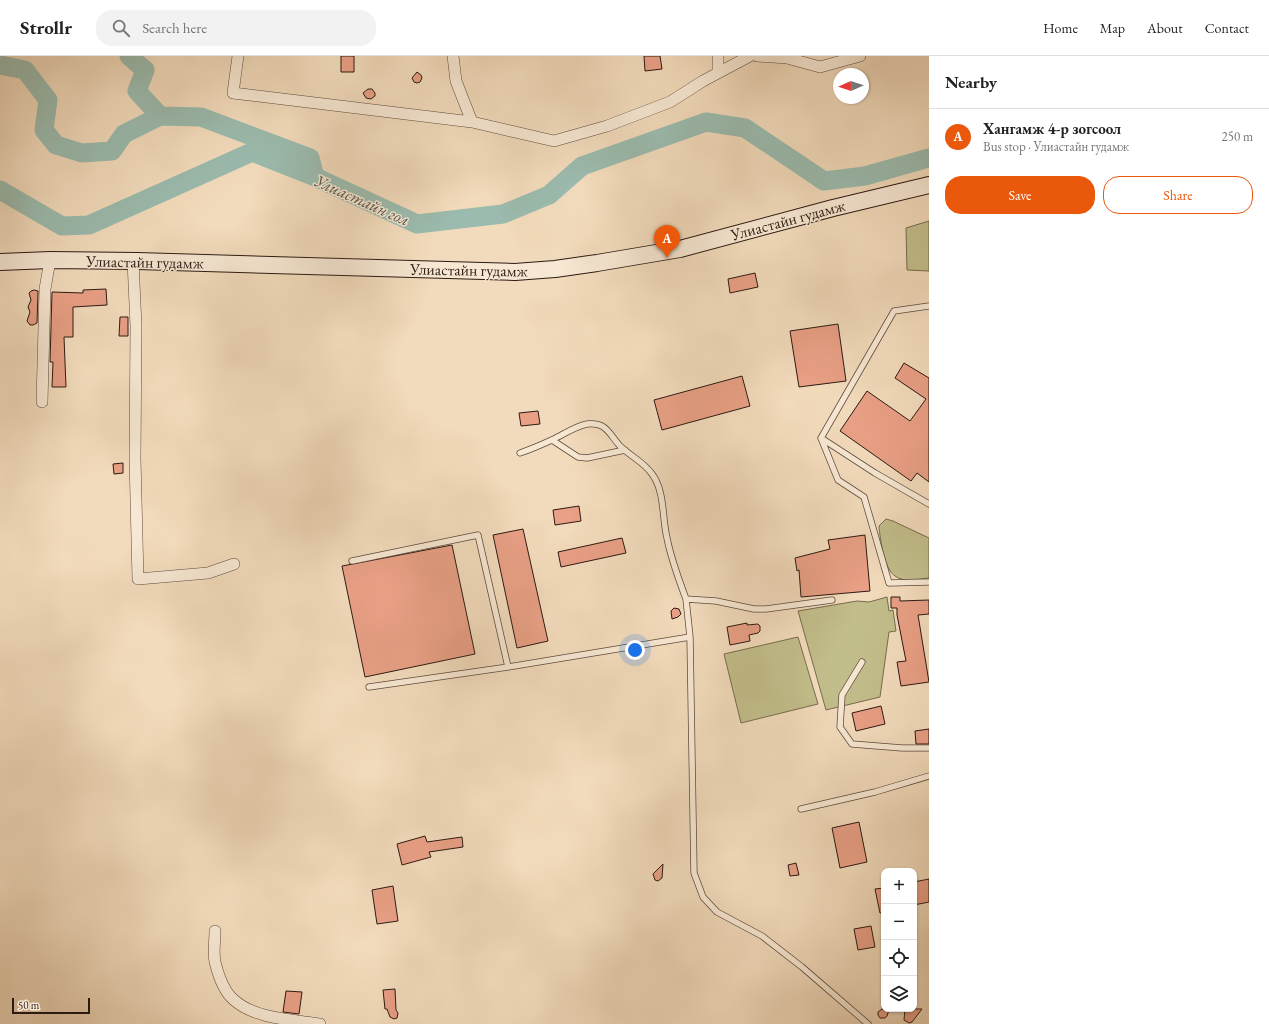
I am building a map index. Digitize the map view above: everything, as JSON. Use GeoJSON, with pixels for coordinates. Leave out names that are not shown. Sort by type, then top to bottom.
{"type":"FeatureCollection","features":[{"type":"Feature","properties":{"kind":"main road","name":"Улиастайн гудамж"},"geometry":{"type":"LineString","coordinates":[[0,262],[50,260],[133,261],[515,272],[555,269],[597,264],[680,249],[834,208],[929,185]]}},
{"type":"Feature","properties":{"kind":"street"},"geometry":{"type":"LineString","coordinates":[[238,56],[233,93],[472,122],[554,141],[607,126],[670,102],[718,72],[750,56]]}},
{"type":"Feature","properties":{"kind":"street"},"geometry":{"type":"LineString","coordinates":[[453,56],[456,81],[472,122]]}},
{"type":"Feature","properties":{"kind":"street"},"geometry":{"type":"LineString","coordinates":[[718,56],[718,72]]}},
{"type":"Feature","properties":{"kind":"street"},"geometry":{"type":"LineString","coordinates":[[757,56],[787,58],[820,66],[860,56]]}},
{"type":"Feature","properties":{"kind":"street"},"geometry":{"type":"LineString","coordinates":[[42,402],[45,289],[50,260]]}},
{"type":"Feature","properties":{"kind":"street"},"geometry":{"type":"LineString","coordinates":[[133,261],[136,326],[135,458],[138,579],[208,572],[234,564]]}},
{"type":"Feature","properties":{"kind":"street"},"geometry":{"type":"LineString","coordinates":[[215,931],[215,961],[223,985],[234,1000],[253,1011],[269,1016],[320,1024]]}},
{"type":"Feature","properties":{"kind":"lane"},"geometry":{"type":"LineString","coordinates":[[821,438],[894,311],[929,306]]}},
{"type":"Feature","properties":{"kind":"lane"},"geometry":{"type":"LineString","coordinates":[[520,453],[581,426],[594,424],[604,426],[625,450],[646,466],[656,481],[660,492],[667,538],[686,599],[690,637],[694,873],[703,897],[716,912],[768,940],[868,1024]]}},
{"type":"Feature","properties":{"kind":"lane"},"geometry":{"type":"LineString","coordinates":[[821,438],[875,473],[929,504]]}},
{"type":"Feature","properties":{"kind":"lane"},"geometry":{"type":"LineString","coordinates":[[821,438],[838,480],[864,497],[889,583],[929,582]]}},
{"type":"Feature","properties":{"kind":"lane"},"geometry":{"type":"LineString","coordinates":[[552,440],[578,457],[587,458],[625,450]]}},
{"type":"Feature","properties":{"kind":"lane"},"geometry":{"type":"LineString","coordinates":[[352,561],[478,534],[508,667]]}},
{"type":"Feature","properties":{"kind":"lane"},"geometry":{"type":"LineString","coordinates":[[686,599],[716,601],[754,609],[766,609],[832,600]]}},
{"type":"Feature","properties":{"kind":"lane"},"geometry":{"type":"LineString","coordinates":[[369,687],[508,667],[690,637]]}},
{"type":"Feature","properties":{"kind":"lane"},"geometry":{"type":"LineString","coordinates":[[862,662],[842,695],[840,727],[852,744],[902,748],[929,748]]}},
{"type":"Feature","properties":{"kind":"lane"},"geometry":{"type":"LineString","coordinates":[[801,809],[875,792],[929,776]]}},
{"type":"Feature","properties":{"kind":"shaded area"},"geometry":{"type":"Polygon","coordinates":[[[929,221],[929,271],[907,270],[906,228],[929,221]]]}},
{"type":"Feature","properties":{"kind":"shaded area"},"geometry":{"type":"Polygon","coordinates":[[[886,519],[929,538],[929,578],[912,580],[903,579],[895,576],[891,572],[885,560],[880,538],[879,526],[886,519]]]}},
{"type":"Feature","properties":{"kind":"shaded area"},"geometry":{"type":"Polygon","coordinates":[[[887,597],[889,611],[893,610],[896,631],[889,632],[880,697],[826,710],[798,611],[857,601],[869,602],[887,597]]]}},
{"type":"Feature","properties":{"kind":"shaded area"},"geometry":{"type":"Polygon","coordinates":[[[798,637],[818,704],[741,723],[724,654],[798,637]]]}},
{"type":"Feature","properties":{"kind":"building"},"geometry":{"type":"Polygon","coordinates":[[[341,56],[354,56],[354,72],[341,72],[341,56]]]}},
{"type":"Feature","properties":{"kind":"building"},"geometry":{"type":"Polygon","coordinates":[[[644,56],[660,56],[662,69],[645,71],[644,56]]]}},
{"type":"Feature","properties":{"kind":"building"},"geometry":{"type":"Polygon","coordinates":[[[417,72],[422,78],[420,82],[417,83],[414,82],[412,78],[417,72]]]}},
{"type":"Feature","properties":{"kind":"building"},"geometry":{"type":"Polygon","coordinates":[[[368,89],[372,89],[375,93],[375,96],[371,99],[366,98],[363,93],[368,89]]]}},
{"type":"Feature","properties":{"kind":"building"},"geometry":{"type":"Polygon","coordinates":[[[755,273],[758,287],[730,293],[728,279],[755,273]]]}},
{"type":"Feature","properties":{"kind":"building"},"geometry":{"type":"Polygon","coordinates":[[[106,289],[107,305],[73,307],[73,337],[64,337],[66,387],[52,387],[53,362],[50,362],[52,292],[83,293],[83,290],[106,289]]]}},
{"type":"Feature","properties":{"kind":"building"},"geometry":{"type":"Polygon","coordinates":[[[34,290],[38,291],[37,323],[30,325],[27,321],[30,312],[28,307],[31,300],[29,293],[34,290]]]}},
{"type":"Feature","properties":{"kind":"building"},"geometry":{"type":"Polygon","coordinates":[[[120,317],[128,317],[128,336],[119,336],[120,317]]]}},
{"type":"Feature","properties":{"kind":"building"},"geometry":{"type":"Polygon","coordinates":[[[838,324],[846,381],[799,387],[790,331],[838,324]]]}},
{"type":"Feature","properties":{"kind":"building"},"geometry":{"type":"Polygon","coordinates":[[[904,363],[929,378],[929,482],[917,473],[911,481],[840,431],[867,391],[910,421],[926,399],[895,378],[904,363]]]}},
{"type":"Feature","properties":{"kind":"building"},"geometry":{"type":"Polygon","coordinates":[[[742,376],[750,406],[662,430],[654,400],[742,376]]]}},
{"type":"Feature","properties":{"kind":"building"},"geometry":{"type":"Polygon","coordinates":[[[538,411],[540,424],[521,426],[519,413],[538,411]]]}},
{"type":"Feature","properties":{"kind":"building"},"geometry":{"type":"Polygon","coordinates":[[[123,463],[123,473],[114,474],[113,464],[123,463]]]}},
{"type":"Feature","properties":{"kind":"building"},"geometry":{"type":"Polygon","coordinates":[[[579,506],[581,521],[555,525],[553,510],[579,506]]]}},
{"type":"Feature","properties":{"kind":"building"},"geometry":{"type":"Polygon","coordinates":[[[523,529],[548,641],[517,648],[493,535],[523,529]]]}},
{"type":"Feature","properties":{"kind":"building"},"geometry":{"type":"Polygon","coordinates":[[[865,535],[870,591],[801,597],[799,570],[797,571],[795,558],[830,549],[828,540],[865,535]]]}},
{"type":"Feature","properties":{"kind":"building"},"geometry":{"type":"Polygon","coordinates":[[[622,538],[626,553],[561,567],[558,552],[622,538]]]}},
{"type":"Feature","properties":{"kind":"building"},"geometry":{"type":"Polygon","coordinates":[[[452,545],[475,654],[365,677],[342,566],[452,545]]]}},
{"type":"Feature","properties":{"kind":"building"},"geometry":{"type":"Polygon","coordinates":[[[891,597],[900,597],[900,601],[929,600],[929,614],[918,615],[929,682],[901,686],[897,662],[906,661],[897,608],[891,608],[891,597]]]}},
{"type":"Feature","properties":{"kind":"building"},"geometry":{"type":"Polygon","coordinates":[[[674,608],[679,609],[681,614],[672,619],[671,611],[674,608]]]}},
{"type":"Feature","properties":{"kind":"building"},"geometry":{"type":"Polygon","coordinates":[[[747,623],[747,625],[758,624],[760,626],[760,631],[749,635],[750,641],[730,645],[727,627],[747,623]]]}},
{"type":"Feature","properties":{"kind":"building"},"geometry":{"type":"Polygon","coordinates":[[[881,706],[885,724],[856,731],[852,713],[881,706]]]}},
{"type":"Feature","properties":{"kind":"building"},"geometry":{"type":"Polygon","coordinates":[[[929,729],[929,744],[916,744],[915,731],[929,729]]]}},
{"type":"Feature","properties":{"kind":"building"},"geometry":{"type":"Polygon","coordinates":[[[859,822],[867,862],[840,868],[832,828],[859,822]]]}},
{"type":"Feature","properties":{"kind":"building"},"geometry":{"type":"Polygon","coordinates":[[[425,836],[427,842],[462,837],[463,847],[429,852],[431,857],[402,865],[397,844],[425,836]]]}},
{"type":"Feature","properties":{"kind":"building"},"geometry":{"type":"Polygon","coordinates":[[[796,863],[799,875],[790,876],[788,865],[796,863]]]}},
{"type":"Feature","properties":{"kind":"building"},"geometry":{"type":"Polygon","coordinates":[[[663,864],[662,878],[658,881],[655,880],[653,874],[663,864]]]}},
{"type":"Feature","properties":{"kind":"building"},"geometry":{"type":"Polygon","coordinates":[[[929,879],[929,902],[917,904],[917,881],[929,879]]]}},
{"type":"Feature","properties":{"kind":"building"},"geometry":{"type":"Polygon","coordinates":[[[393,886],[398,921],[377,924],[372,890],[393,886]]]}},
{"type":"Feature","properties":{"kind":"building"},"geometry":{"type":"Polygon","coordinates":[[[881,888],[880,913],[875,889],[881,888]]]}},
{"type":"Feature","properties":{"kind":"building"},"geometry":{"type":"Polygon","coordinates":[[[871,926],[875,947],[858,950],[854,929],[871,926]]]}},
{"type":"Feature","properties":{"kind":"building"},"geometry":{"type":"Polygon","coordinates":[[[395,989],[396,1010],[398,1013],[397,1018],[394,1019],[390,1017],[387,1009],[385,1009],[383,990],[395,989]]]}},
{"type":"Feature","properties":{"kind":"building"},"geometry":{"type":"Polygon","coordinates":[[[286,991],[302,992],[299,1014],[283,1012],[286,991]]]}},
{"type":"Feature","properties":{"kind":"building"},"geometry":{"type":"Polygon","coordinates":[[[917,1009],[922,1009],[912,1022],[909,1023],[904,1020],[905,1012],[917,1012],[917,1009]]]}},
{"type":"Feature","properties":{"kind":"building"},"geometry":{"type":"Polygon","coordinates":[[[881,1010],[881,1012],[888,1012],[885,1018],[880,1018],[878,1012],[881,1010]]]}},
{"type":"Feature","properties":{"kind":"waterway"},"geometry":{"type":"LineString","coordinates":[[129,56],[145,70],[137,91],[160,116]]}},
{"type":"Feature","properties":{"kind":"waterway"},"geometry":{"type":"LineString","coordinates":[[0,65],[25,70],[48,100],[44,130],[56,145],[82,153],[112,151],[124,134],[160,116],[201,117],[310,158],[315,177]]}},
{"type":"Feature","properties":{"kind":"waterway","name":"Улиастайн гол"},"geometry":{"type":"LineString","coordinates":[[0,190],[62,226],[89,225],[252,152],[315,177],[417,224],[503,214],[549,195],[582,166],[706,122],[745,128],[824,181],[865,176],[929,158]]}},
{"type":"Feature","properties":{"kind":"place","name":"Хангамж 4-р зогсоол"},"geometry":{"type":"Point","coordinates":[667,258]}}]}
